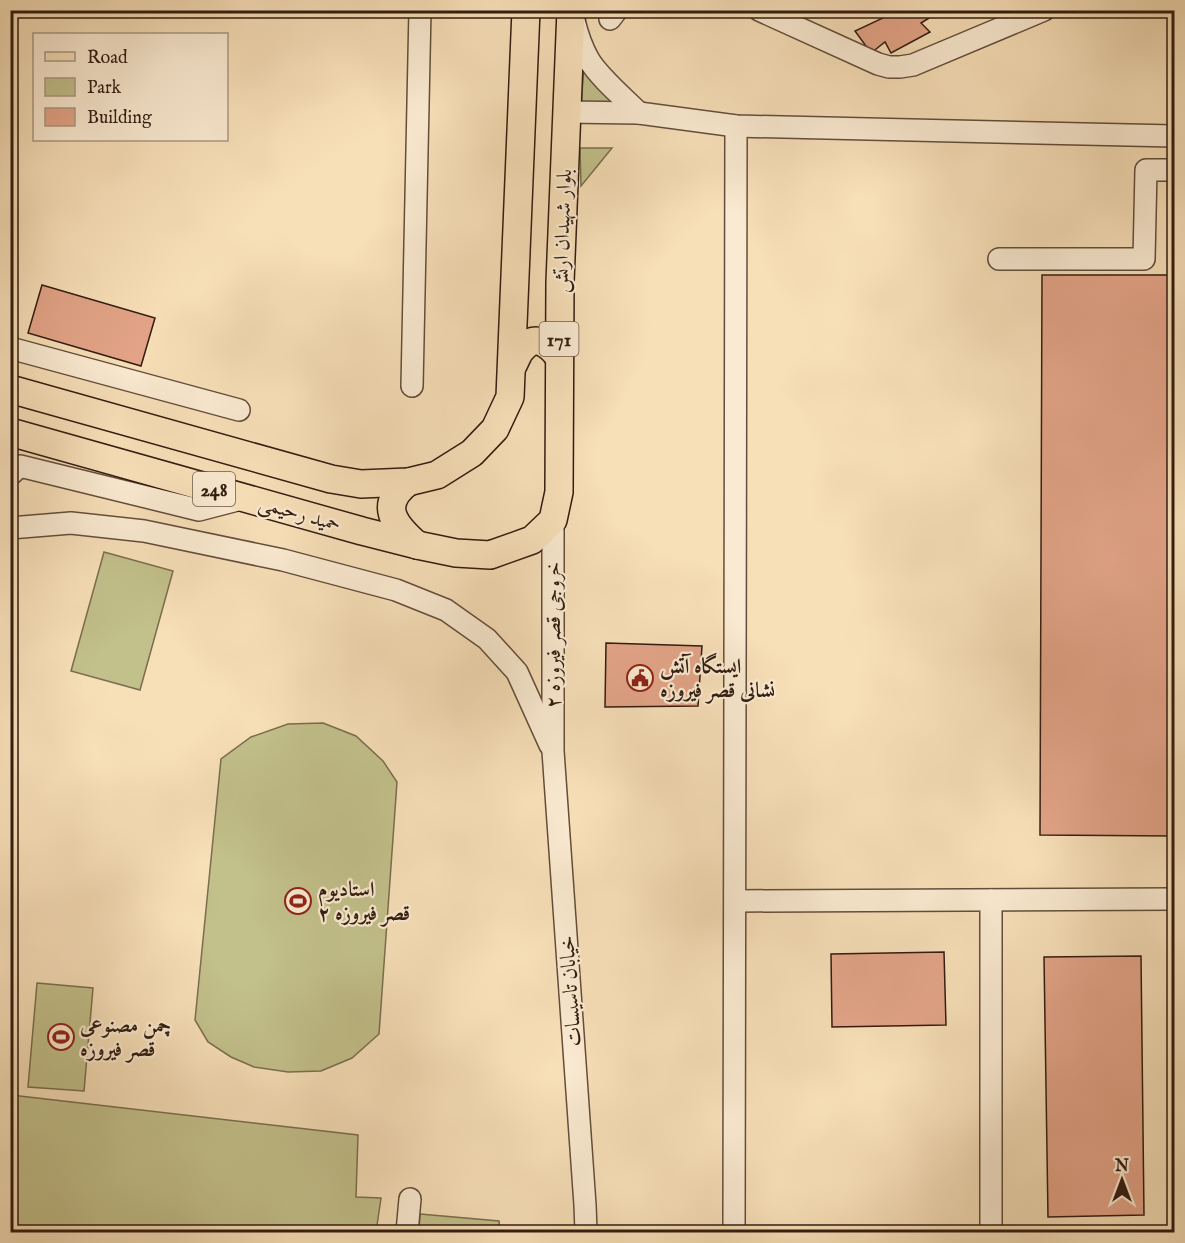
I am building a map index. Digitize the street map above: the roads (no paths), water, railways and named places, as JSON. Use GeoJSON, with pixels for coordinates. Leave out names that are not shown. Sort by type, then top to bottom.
{"type":"FeatureCollection","features":[{"type":"Feature","properties":{"kind":"main road","name":"171"},"geometry":{"type":"LineString","coordinates":[[408,482],[437,474],[472,453],[495,429],[510,397],[526,10]]}},
{"type":"Feature","properties":{"kind":"main road","name":"بلوار شهیدان ارتش"},"geometry":{"type":"LineString","coordinates":[[553,520],[559,492],[560,282],[571,10]]}},
{"type":"Feature","properties":{"kind":"main road"},"geometry":{"type":"LineString","coordinates":[[513,365],[522,348],[529,343],[540,341],[551,346],[560,357]]}},
{"type":"Feature","properties":{"kind":"main road","name":"حمید رحیمی"},"geometry":{"type":"LineString","coordinates":[[10,389],[331,479],[361,484],[408,482]]}},
{"type":"Feature","properties":{"kind":"main road","name":"حمید رحیمی"},"geometry":{"type":"LineString","coordinates":[[10,432],[417,545]]}},
{"type":"Feature","properties":{"kind":"main road"},"geometry":{"type":"LineString","coordinates":[[408,482],[399,488],[390,510],[404,534],[417,545],[456,553],[490,555],[532,540],[553,520]]}},
{"type":"Feature","properties":{"kind":"street"},"geometry":{"type":"LineString","coordinates":[[412,386],[420,10]]}},
{"type":"Feature","properties":{"kind":"street"},"geometry":{"type":"LineString","coordinates":[[571,10],[578,35],[590,62],[639,113]]}},
{"type":"Feature","properties":{"kind":"street"},"geometry":{"type":"LineString","coordinates":[[759,10],[878,64],[900,67],[926,60],[1044,10]]}},
{"type":"Feature","properties":{"kind":"street"},"geometry":{"type":"LineString","coordinates":[[566,112],[639,113],[736,126],[1174,136]]}},
{"type":"Feature","properties":{"kind":"street"},"geometry":{"type":"LineString","coordinates":[[734,1233],[736,126]]}},
{"type":"Feature","properties":{"kind":"street"},"geometry":{"type":"LineString","coordinates":[[999,260],[1144,260],[1146,170],[1174,170]]}},
{"type":"Feature","properties":{"kind":"street"},"geometry":{"type":"LineString","coordinates":[[10,348],[239,410]]}},
{"type":"Feature","properties":{"kind":"street"},"geometry":{"type":"LineString","coordinates":[[14,468],[199,510],[245,498]]}},
{"type":"Feature","properties":{"kind":"street","name":"خروجی قصر فیروزه ۲"},"geometry":{"type":"LineString","coordinates":[[553,520],[553,751]]}},
{"type":"Feature","properties":{"kind":"street"},"geometry":{"type":"LineString","coordinates":[[10,528],[71,523],[144,531],[283,560],[396,590],[446,610],[487,639],[517,672],[553,751]]}},
{"type":"Feature","properties":{"kind":"street","name":"خیابان تاسیسات"},"geometry":{"type":"LineString","coordinates":[[553,751],[586,1233]]}},
{"type":"Feature","properties":{"kind":"street"},"geometry":{"type":"LineString","coordinates":[[736,901],[1174,899]]}},
{"type":"Feature","properties":{"kind":"street"},"geometry":{"type":"LineString","coordinates":[[991,900],[991,1233]]}},
{"type":"Feature","properties":{"kind":"street"},"geometry":{"type":"LineString","coordinates":[[407,1233],[410,1199]]}},
{"type":"Feature","properties":{"kind":"place","name":"ایستگاه آتش نشانی قصر فیروزه"},"geometry":{"type":"Point","coordinates":[640,678]}},
{"type":"Feature","properties":{"kind":"place","name":"استادیوم قصر فیروزه ۲"},"geometry":{"type":"Point","coordinates":[298,901]}},
{"type":"Feature","properties":{"kind":"place","name":"چمن مصنوعی قصر فیروزه"},"geometry":{"type":"Point","coordinates":[61,1037]}}]}
